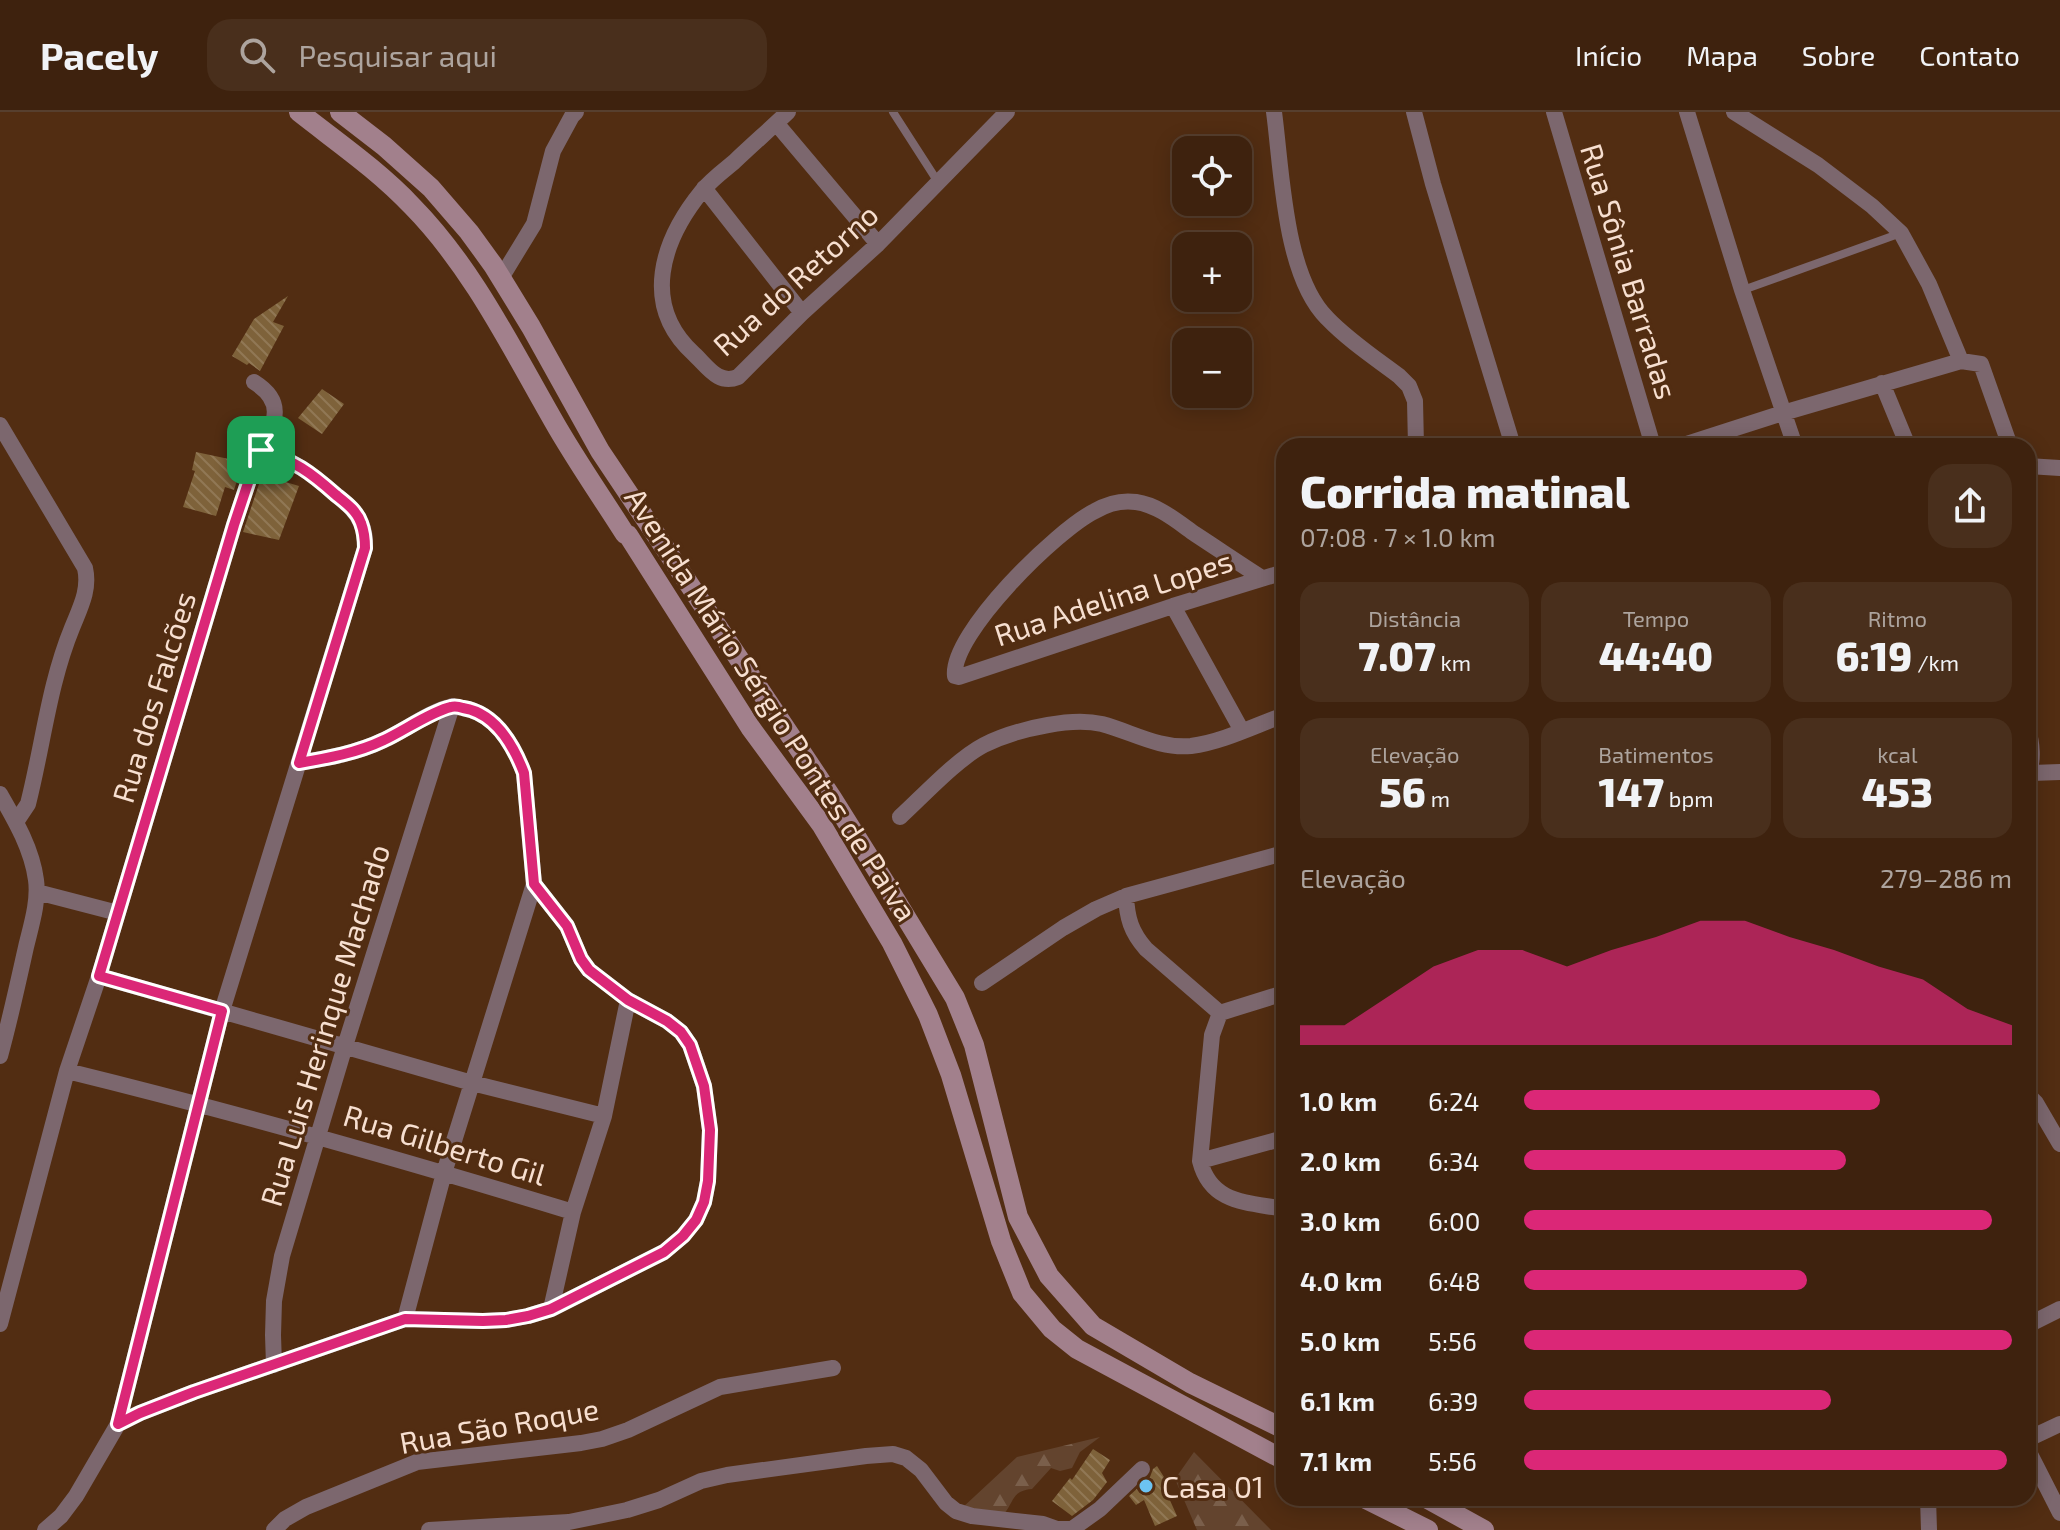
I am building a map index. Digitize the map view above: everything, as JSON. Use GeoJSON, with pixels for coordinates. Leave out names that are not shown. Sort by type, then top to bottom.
{"type":"FeatureCollection","features":[{"type":"Feature","properties":{"kind":"main road","name":"Avenida Mário Sérgio Pontes de Paiva"},"geometry":{"type":"LineString","coordinates":[[299,112],[361,159],[412,206],[455,257],[561,435],[750,727],[821,824],[892,943],[928,1015],[951,1075],[1001,1241],[1022,1293],[1052,1329],[1077,1349],[1276,1456]]}},
{"type":"Feature","properties":{"kind":"main road","name":"Avenida Mário Sérgio Pontes de Paiva"},"geometry":{"type":"LineString","coordinates":[[340,112],[431,188],[469,232],[501,278],[600,451],[832,798],[955,998],[974,1045],[1018,1217],[1049,1276],[1093,1326],[1190,1383],[1276,1425]]}},
{"type":"Feature","properties":{"kind":"main road"},"geometry":{"type":"LineString","coordinates":[[1380,1506],[1428,1530]]}},
{"type":"Feature","properties":{"kind":"main road"},"geometry":{"type":"LineString","coordinates":[[1440,1506],[1484,1530]]}},
{"type":"Feature","properties":{"kind":"street"},"geometry":{"type":"LineString","coordinates":[[501,278],[534,224],[553,151],[576,112]]}},
{"type":"Feature","properties":{"kind":"street","name":"Rua do Retorno"},"geometry":{"type":"LineString","coordinates":[[782,117],[704,188],[687,212],[663,263],[661,291],[667,315],[681,342],[721,379],[738,377],[878,244],[1007,112]]}},
{"type":"Feature","properties":{"kind":"street"},"geometry":{"type":"LineString","coordinates":[[1274,112],[1291,244],[1306,285],[1325,316],[1409,386],[1415,401],[1416,438]]}},
{"type":"Feature","properties":{"kind":"street"},"geometry":{"type":"LineString","coordinates":[[1414,112],[1511,438]]}},
{"type":"Feature","properties":{"kind":"street","name":"Rua Sônia Barradas"},"geometry":{"type":"LineString","coordinates":[[1554,112],[1651,438]]}},
{"type":"Feature","properties":{"kind":"street"},"geometry":{"type":"LineString","coordinates":[[1687,112],[1792,438]]}},
{"type":"Feature","properties":{"kind":"street"},"geometry":{"type":"LineString","coordinates":[[1734,112],[1818,165],[1872,206],[1901,233],[1929,284],[1961,361]]}},
{"type":"Feature","properties":{"kind":"street"},"geometry":{"type":"LineString","coordinates":[[782,117],[878,244]]}},
{"type":"Feature","properties":{"kind":"street"},"geometry":{"type":"LineString","coordinates":[[704,188],[802,313]]}},
{"type":"Feature","properties":{"kind":"street"},"geometry":{"type":"LineString","coordinates":[[1705,438],[1961,361],[1981,364],[2007,438]]}},
{"type":"Feature","properties":{"kind":"street","name":"Rua dos Falcões"},"geometry":{"type":"LineString","coordinates":[[0,1324],[67,1071],[99,976],[234,525],[256,459],[275,423],[272,398],[254,382]]}},
{"type":"Feature","properties":{"kind":"street"},"geometry":{"type":"LineString","coordinates":[[1882,383],[1905,438]]}},
{"type":"Feature","properties":{"kind":"street"},"geometry":{"type":"LineString","coordinates":[[0,425],[85,568],[87,580],[85,595],[61,655],[28,804],[16,822]]}},
{"type":"Feature","properties":{"kind":"street"},"geometry":{"type":"LineString","coordinates":[[45,1530],[76,1496],[118,1424],[222,1011],[365,548],[361,521],[354,510],[309,471],[261,450]]}},
{"type":"Feature","properties":{"kind":"street"},"geometry":{"type":"LineString","coordinates":[[2036,466],[2060,468]]}},
{"type":"Feature","properties":{"kind":"street","name":"Rua Adelina Lopes"},"geometry":{"type":"LineString","coordinates":[[1262,578],[1159,510],[1138,502],[1117,502],[1094,511],[1074,525],[1008,584],[963,647],[955,665],[955,676],[1276,574]]}},
{"type":"Feature","properties":{"kind":"street"},"geometry":{"type":"LineString","coordinates":[[1173,606],[1242,731]]}},
{"type":"Feature","properties":{"kind":"street"},"geometry":{"type":"LineString","coordinates":[[299,763],[334,758],[382,741],[452,706],[474,710],[491,720],[507,738],[524,773],[534,884],[444,1173],[405,1319]]}},
{"type":"Feature","properties":{"kind":"street","name":"Rua Luis Herinque Machado"},"geometry":{"type":"LineString","coordinates":[[274,1365],[274,1301],[282,1256],[452,706]]}},
{"type":"Feature","properties":{"kind":"street"},"geometry":{"type":"LineString","coordinates":[[900,817],[981,746],[1019,730],[1064,722],[1100,723],[1172,746],[1193,745],[1276,718]]}},
{"type":"Feature","properties":{"kind":"street"},"geometry":{"type":"LineString","coordinates":[[2036,773],[2060,772]]}},
{"type":"Feature","properties":{"kind":"street"},"geometry":{"type":"LineString","coordinates":[[0,794],[16,822],[34,867],[37,892],[0,1056]]}},
{"type":"Feature","properties":{"kind":"street"},"geometry":{"type":"LineString","coordinates":[[982,983],[1096,909],[1126,896],[1276,855]]}},
{"type":"Feature","properties":{"kind":"street"},"geometry":{"type":"LineString","coordinates":[[118,1424],[194,1392],[405,1319],[494,1320],[528,1316],[551,1309],[664,1252],[696,1220],[704,1202],[711,1159],[704,1086],[690,1045],[681,1032],[667,1021],[628,1000],[589,970],[567,926],[534,884]]}},
{"type":"Feature","properties":{"kind":"street"},"geometry":{"type":"LineString","coordinates":[[37,892],[118,913]]}},
{"type":"Feature","properties":{"kind":"street"},"geometry":{"type":"LineString","coordinates":[[1126,896],[1129,923],[1136,937],[1220,1013]]}},
{"type":"Feature","properties":{"kind":"street"},"geometry":{"type":"LineString","coordinates":[[99,976],[472,1083],[604,1116]]}},
{"type":"Feature","properties":{"kind":"street"},"geometry":{"type":"LineString","coordinates":[[1220,1013],[1276,996]]}},
{"type":"Feature","properties":{"kind":"street"},"geometry":{"type":"LineString","coordinates":[[551,1309],[573,1212],[604,1116],[628,1000]]}},
{"type":"Feature","properties":{"kind":"street"},"geometry":{"type":"LineString","coordinates":[[1220,1013],[1212,1035],[1200,1161],[1204,1175],[1212,1187],[1225,1197],[1276,1207]]}},
{"type":"Feature","properties":{"kind":"street","name":"Rua Gilberto Gil"},"geometry":{"type":"LineString","coordinates":[[67,1071],[319,1136],[573,1212]]}},
{"type":"Feature","properties":{"kind":"street"},"geometry":{"type":"LineString","coordinates":[[2036,1108],[2059,1138]]}},
{"type":"Feature","properties":{"kind":"street"},"geometry":{"type":"LineString","coordinates":[[1200,1161],[1276,1140]]}},
{"type":"Feature","properties":{"kind":"street"},"geometry":{"type":"LineString","coordinates":[[2036,1321],[2060,1309]]}},
{"type":"Feature","properties":{"kind":"street","name":"Rua São Roque"},"geometry":{"type":"LineString","coordinates":[[274,1530],[285,1519],[306,1507],[417,1462],[602,1439],[720,1387],[833,1368]]}},
{"type":"Feature","properties":{"kind":"street"},"geometry":{"type":"LineString","coordinates":[[2036,1435],[2060,1424]]}},
{"type":"Feature","properties":{"kind":"street"},"geometry":{"type":"LineString","coordinates":[[429,1530],[569,1522],[627,1510],[701,1481],[727,1475],[893,1454],[906,1458],[921,1470],[946,1503],[956,1511],[972,1516],[1072,1529],[1100,1509],[1142,1469]]}},
{"type":"Feature","properties":{"kind":"street"},"geometry":{"type":"LineString","coordinates":[[2036,1466],[2060,1513]]}},
{"type":"Feature","properties":{"kind":"street"},"geometry":{"type":"LineString","coordinates":[[1928,1506],[1929,1530]]}},
{"type":"Feature","properties":{"kind":"lane"},"geometry":{"type":"LineString","coordinates":[[893,112],[938,182]]}},
{"type":"Feature","properties":{"kind":"lane"},"geometry":{"type":"LineString","coordinates":[[1742,290],[1901,233]]}},
{"type":"Feature","properties":{"kind":"green space"},"geometry":{"type":"Polygon","coordinates":[[[1100,1437],[1080,1452],[1072,1468],[1060,1471],[1051,1468],[1032,1489],[1017,1494],[1003,1515],[961,1509],[1017,1457],[1100,1437]]]}},
{"type":"Feature","properties":{"kind":"green space"},"geometry":{"type":"Polygon","coordinates":[[[1194,1452],[1271,1530],[1197,1530],[1175,1479],[1194,1452]]]}},
{"type":"Feature","properties":{"kind":"building"},"geometry":{"type":"Polygon","coordinates":[[[288,296],[273,322],[284,326],[260,371],[232,356],[254,319],[288,296]]]}},
{"type":"Feature","properties":{"kind":"building"},"geometry":{"type":"Polygon","coordinates":[[[322,389],[344,404],[322,434],[298,418],[322,389]]]}},
{"type":"Feature","properties":{"kind":"building"},"geometry":{"type":"Polygon","coordinates":[[[196,452],[243,462],[234,490],[225,487],[216,516],[183,507],[195,471],[192,470],[196,452]]]}},
{"type":"Feature","properties":{"kind":"building"},"geometry":{"type":"Polygon","coordinates":[[[262,475],[299,486],[279,540],[243,532],[262,475]]]}},
{"type":"Feature","properties":{"kind":"building"},"geometry":{"type":"Polygon","coordinates":[[[1093,1449],[1110,1460],[1102,1473],[1107,1482],[1093,1500],[1072,1516],[1052,1501],[1070,1478],[1072,1480],[1093,1449]]]}},
{"type":"Feature","properties":{"kind":"building"},"geometry":{"type":"Polygon","coordinates":[[[1157,1466],[1169,1485],[1164,1487],[1177,1516],[1155,1526],[1144,1500],[1136,1505],[1129,1496],[1157,1466]]]}},
{"type":"Feature","properties":{"kind":"place","name":"Casa 01"},"geometry":{"type":"Point","coordinates":[1146,1486]}},
{"type":"Feature","properties":{"kind":"route"},"geometry":{"type":"LineString","coordinates":[[261,450],[309,471],[354,510],[364,534],[365,548],[299,763],[334,758],[382,741],[452,706],[474,710],[491,720],[507,738],[524,773],[534,884],[567,926],[589,970],[628,1000],[667,1021],[681,1032],[690,1045],[704,1086],[710,1130],[708,1181],[696,1220],[664,1252],[551,1309],[506,1320],[405,1319],[194,1392],[118,1424],[222,1011],[99,976],[234,525],[261,450]]}}]}
